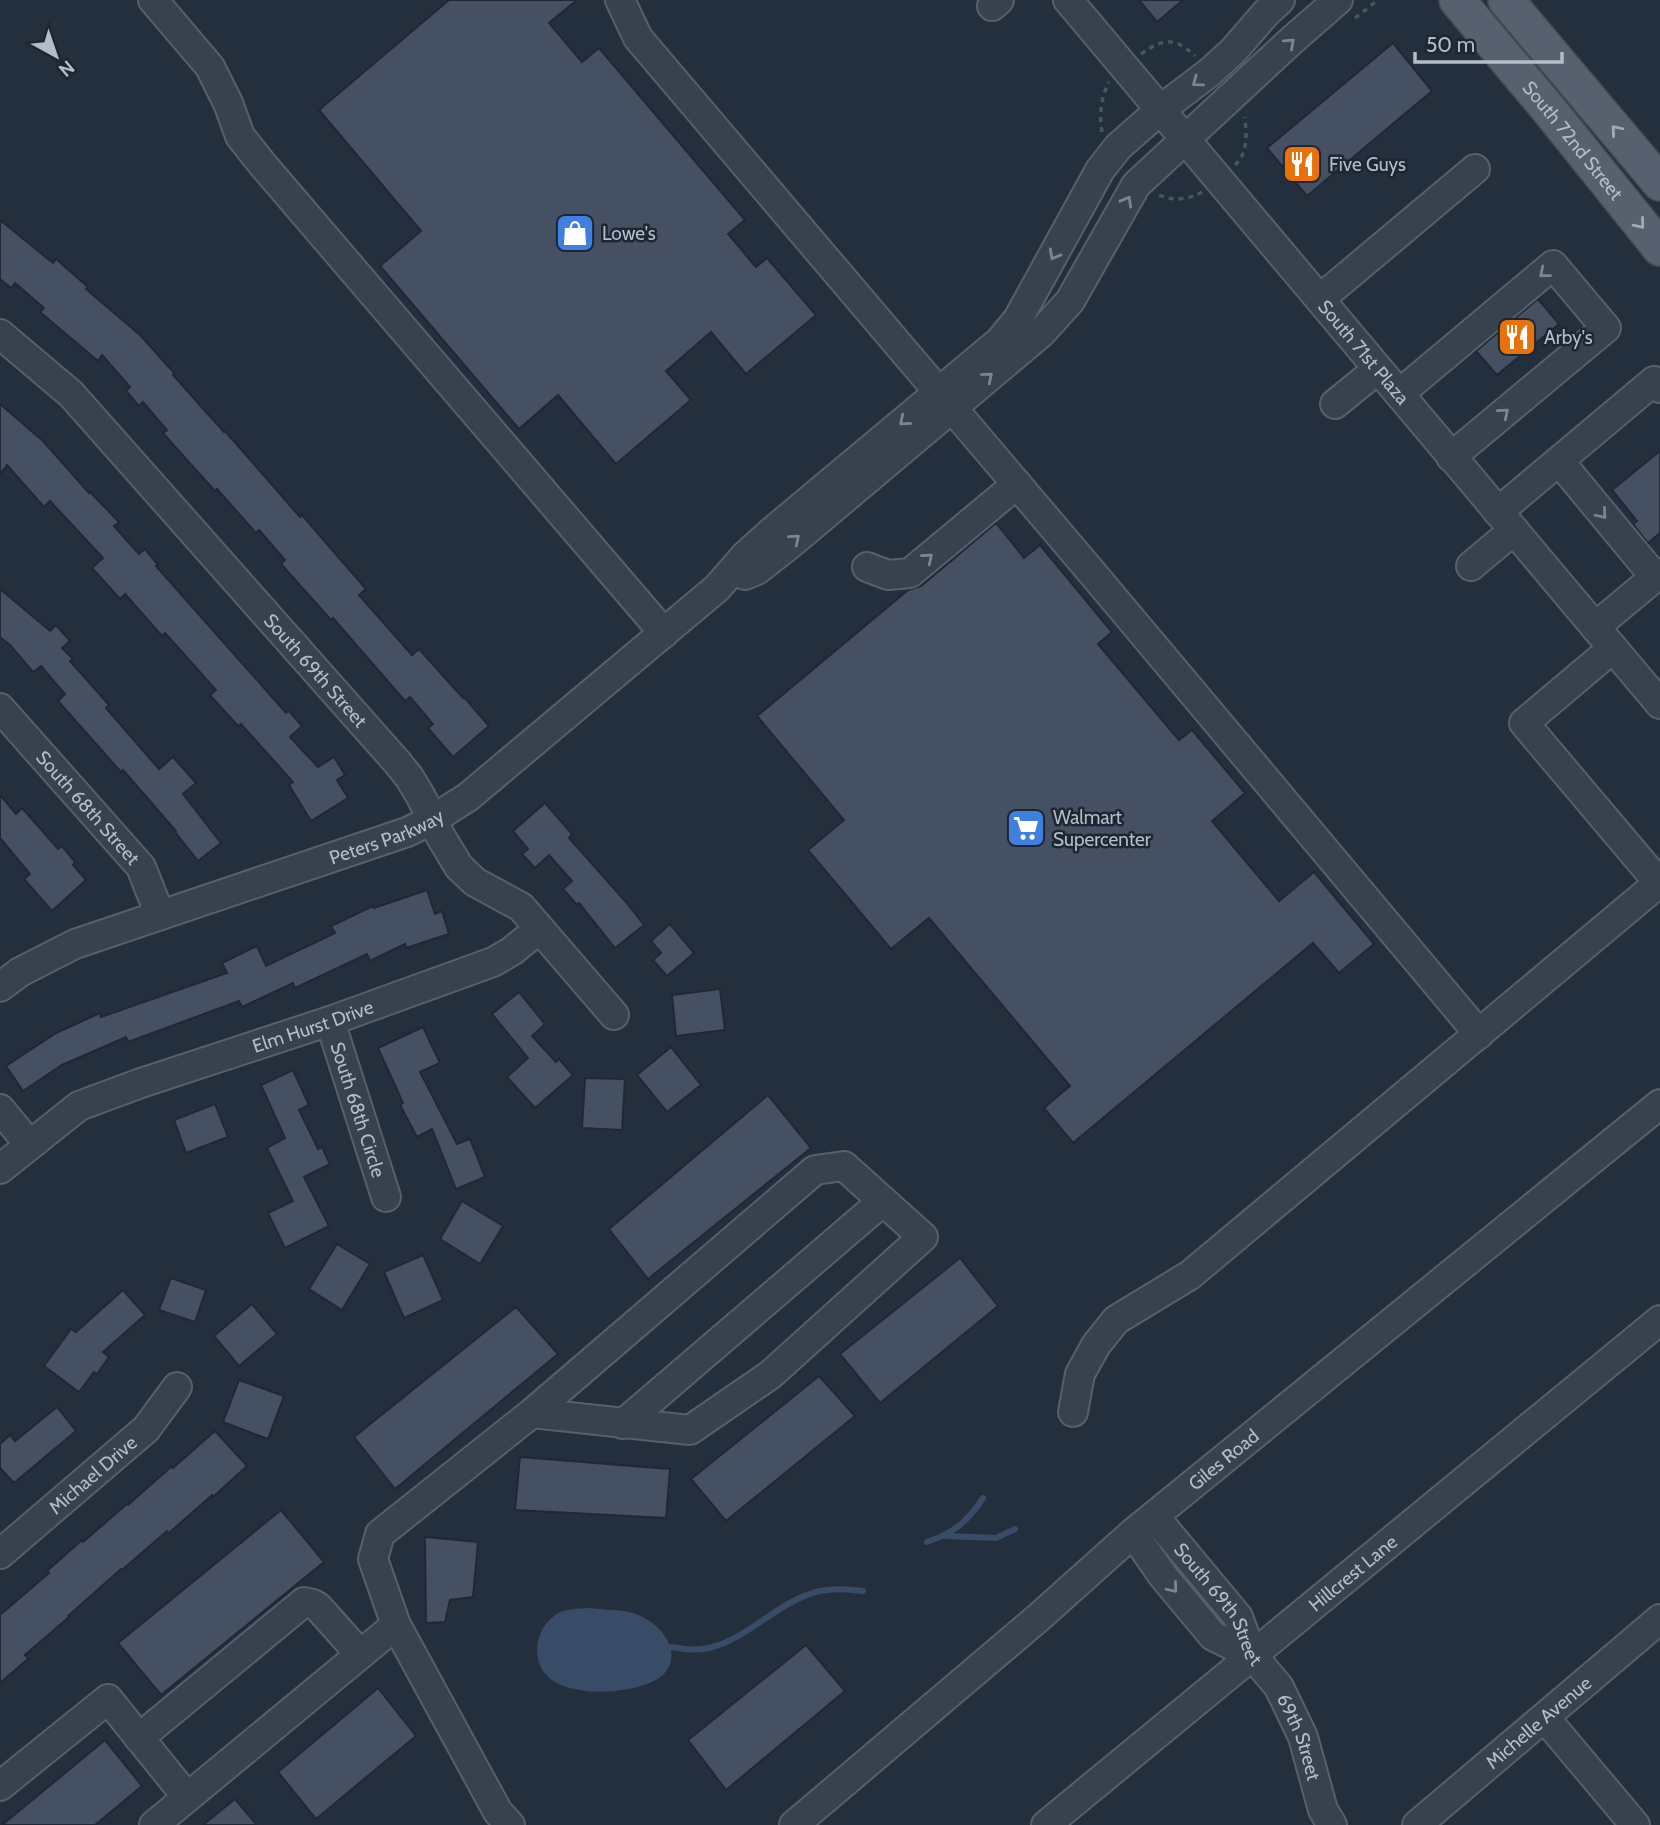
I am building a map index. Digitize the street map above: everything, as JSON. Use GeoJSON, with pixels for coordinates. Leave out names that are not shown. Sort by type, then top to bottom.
{"type":"FeatureCollection","features":[{"type":"Feature","properties":{"kind":"main road","name":"South 72nd Street"},"geometry":{"type":"LineString","coordinates":[[1457,0],[1660,248]]}},
{"type":"Feature","properties":{"kind":"main road","name":"South 72nd Street"},"geometry":{"type":"LineString","coordinates":[[1506,0],[1660,183]]}},
{"type":"Feature","properties":{"kind":"street"},"geometry":{"type":"LineString","coordinates":[[153,0],[210,67],[228,103],[240,136],[263,165],[664,633]]}},
{"type":"Feature","properties":{"kind":"street"},"geometry":{"type":"LineString","coordinates":[[620,0],[638,38],[1479,1034]]}},
{"type":"Feature","properties":{"kind":"street","name":"South 71st Plaza"},"geometry":{"type":"LineString","coordinates":[[1068,0],[1660,705]]}},
{"type":"Feature","properties":{"kind":"street"},"geometry":{"type":"LineString","coordinates":[[946,400],[1018,319],[1100,170],[1118,146],[1210,72],[1280,0]]}},
{"type":"Feature","properties":{"kind":"street"},"geometry":{"type":"LineString","coordinates":[[946,400],[1041,333],[1070,301],[1136,185],[1338,0]]}},
{"type":"Feature","properties":{"kind":"street"},"geometry":{"type":"LineString","coordinates":[[1320,299],[1475,169]]}},
{"type":"Feature","properties":{"kind":"street"},"geometry":{"type":"LineString","coordinates":[[1399,394],[1553,265],[1606,328],[1451,457]]}},
{"type":"Feature","properties":{"kind":"street","name":"South 69th Street"},"geometry":{"type":"LineString","coordinates":[[0,334],[71,394],[397,762],[414,786],[452,857],[467,876],[521,907],[614,1015]]}},
{"type":"Feature","properties":{"kind":"street"},"geometry":{"type":"LineString","coordinates":[[1335,404],[1378,369]]}},
{"type":"Feature","properties":{"kind":"street"},"geometry":{"type":"LineString","coordinates":[[1471,566],[1559,461],[1654,381],[1660,388]]}},
{"type":"Feature","properties":{"kind":"street","name":"Peters Parkway"},"geometry":{"type":"LineString","coordinates":[[0,987],[20,972],[75,944],[407,832],[432,820],[468,797],[717,588],[757,570],[789,545],[946,400]]}},
{"type":"Feature","properties":{"kind":"street"},"geometry":{"type":"LineString","coordinates":[[1073,1412],[1080,1374],[1096,1345],[1116,1320],[1190,1275],[1660,883],[1524,723],[1604,638],[1658,575],[1559,461]]}},
{"type":"Feature","properties":{"kind":"street"},"geometry":{"type":"LineString","coordinates":[[867,566],[888,575],[910,573],[1017,484]]}},
{"type":"Feature","properties":{"kind":"street","name":"South 68th Street"},"geometry":{"type":"LineString","coordinates":[[0,708],[141,867],[160,915]]}},
{"type":"Feature","properties":{"kind":"street","name":"Elm Hurst Drive"},"geometry":{"type":"LineString","coordinates":[[0,1169],[79,1106],[330,1021],[493,962],[512,951],[539,929]]}},
{"type":"Feature","properties":{"kind":"street","name":"South 68th Circle"},"geometry":{"type":"LineString","coordinates":[[330,1021],[386,1197]]}},
{"type":"Feature","properties":{"kind":"street","name":"Giles Road"},"geometry":{"type":"LineString","coordinates":[[794,1825],[1038,1618],[1143,1524],[1660,1104]]}},
{"type":"Feature","properties":{"kind":"street"},"geometry":{"type":"LineString","coordinates":[[0,1109],[29,1144]]}},
{"type":"Feature","properties":{"kind":"street"},"geometry":{"type":"LineString","coordinates":[[510,1825],[498,1812],[396,1625],[373,1559],[380,1534],[531,1413],[815,1170],[844,1166],[923,1237],[770,1375],[690,1430],[531,1413]]}},
{"type":"Feature","properties":{"kind":"street"},"geometry":{"type":"LineString","coordinates":[[623,1423],[883,1201]]}},
{"type":"Feature","properties":{"kind":"street","name":"Hillcrest Lane"},"geometry":{"type":"LineString","coordinates":[[1046,1825],[1660,1320]]}},
{"type":"Feature","properties":{"kind":"street","name":"Michael Drive"},"geometry":{"type":"LineString","coordinates":[[0,1554],[146,1429],[177,1387]]}},
{"type":"Feature","properties":{"kind":"street","name":"South 69th Street"},"geometry":{"type":"LineString","coordinates":[[1143,1524],[1238,1617],[1252,1655]]}},
{"type":"Feature","properties":{"kind":"street"},"geometry":{"type":"LineString","coordinates":[[139,1738],[304,1602],[318,1607],[360,1654]]}},
{"type":"Feature","properties":{"kind":"street","name":"Michelle Avenue"},"geometry":{"type":"LineString","coordinates":[[1417,1825],[1660,1619]]}},
{"type":"Feature","properties":{"kind":"street"},"geometry":{"type":"LineString","coordinates":[[154,1825],[396,1625]]}},
{"type":"Feature","properties":{"kind":"street","name":"69th Street"},"geometry":{"type":"LineString","coordinates":[[1252,1655],[1279,1687],[1303,1737],[1323,1810],[1332,1825]]}},
{"type":"Feature","properties":{"kind":"street"},"geometry":{"type":"LineString","coordinates":[[0,1786],[108,1699],[187,1797]]}},
{"type":"Feature","properties":{"kind":"street"},"geometry":{"type":"LineString","coordinates":[[1545,1718],[1635,1825]]}},
{"type":"Feature","properties":{"kind":"water"},"geometry":{"type":"Polygon","coordinates":[[[590,1608],[633,1613],[658,1628],[671,1649],[667,1671],[641,1686],[610,1691],[577,1690],[548,1677],[538,1660],[541,1631],[558,1613],[590,1608]]]}},
{"type":"Feature","properties":{"kind":"building","name":"Lowe's"},"geometry":{"type":"Polygon","coordinates":[[[449,0],[577,0],[549,23],[582,62],[599,48],[745,220],[728,234],[756,267],[767,258],[816,315],[746,374],[711,332],[666,371],[691,400],[616,464],[558,395],[519,429],[380,266],[421,231],[319,110],[449,0]]]}},
{"type":"Feature","properties":{"kind":"building"},"geometry":{"type":"Polygon","coordinates":[[[1139,0],[1183,0],[1157,22],[1139,0]]]}},
{"type":"Feature","properties":{"kind":"building"},"geometry":{"type":"Polygon","coordinates":[[[1393,43],[1432,91],[1307,196],[1267,148],[1393,43]]]}},
{"type":"Feature","properties":{"kind":"building"},"geometry":{"type":"Polygon","coordinates":[[[0,220],[53,263],[56,259],[141,336],[366,589],[359,595],[412,655],[419,649],[489,726],[453,757],[428,728],[433,724],[410,697],[405,701],[333,618],[331,620],[281,564],[285,560],[259,530],[256,533],[177,449],[163,433],[167,430],[143,402],[139,406],[126,391],[130,387],[102,355],[98,361],[40,312],[44,308],[15,283],[11,288],[0,279],[0,220]]]}},
{"type":"Feature","properties":{"kind":"building","name":"Arby's"},"geometry":{"type":"Polygon","coordinates":[[[1538,299],[1559,324],[1497,375],[1476,351],[1538,299]]]}},
{"type":"Feature","properties":{"kind":"building"},"geometry":{"type":"Polygon","coordinates":[[[0,404],[44,442],[119,522],[114,526],[139,554],[145,549],[158,565],[156,566],[286,713],[289,711],[302,726],[290,737],[318,767],[334,757],[345,775],[337,780],[348,798],[311,821],[289,785],[293,782],[241,724],[238,726],[210,695],[216,690],[165,633],[162,636],[125,594],[120,599],[92,568],[103,558],[50,501],[44,507],[7,465],[0,474],[0,404]]]}},
{"type":"Feature","properties":{"kind":"building"},"geometry":{"type":"Polygon","coordinates":[[[1660,451],[1660,533],[1648,543],[1633,524],[1637,521],[1612,490],[1660,451]]]}},
{"type":"Feature","properties":{"kind":"building","name":"Walmart Supercenter"},"geometry":{"type":"Polygon","coordinates":[[[996,523],[1024,558],[1040,545],[1112,632],[1098,644],[1179,740],[1192,730],[1245,793],[1212,821],[1279,901],[1314,872],[1374,944],[1339,973],[1313,943],[1073,1143],[1044,1108],[1070,1086],[929,918],[891,949],[808,850],[844,820],[757,716],[908,590],[921,586],[996,523]]]}},
{"type":"Feature","properties":{"kind":"building"},"geometry":{"type":"Polygon","coordinates":[[[0,589],[50,631],[56,625],[70,641],[62,648],[73,659],[70,661],[109,705],[106,708],[159,769],[173,757],[196,783],[183,794],[221,843],[198,861],[176,831],[123,770],[121,772],[58,701],[65,694],[41,666],[33,672],[0,637],[0,589]]]}},
{"type":"Feature","properties":{"kind":"building"},"geometry":{"type":"Polygon","coordinates":[[[0,795],[16,814],[22,808],[58,849],[62,846],[86,880],[52,911],[24,879],[30,874],[0,838],[0,795]]]}},
{"type":"Feature","properties":{"kind":"building"},"geometry":{"type":"Polygon","coordinates":[[[545,803],[572,834],[569,838],[644,925],[615,948],[579,903],[577,905],[563,889],[572,881],[549,855],[535,868],[522,854],[528,849],[513,831],[545,803]]]}},
{"type":"Feature","properties":{"kind":"building"},"geometry":{"type":"Polygon","coordinates":[[[427,890],[435,914],[442,911],[449,934],[406,948],[405,944],[370,961],[367,954],[295,988],[293,983],[242,1007],[239,1001],[128,1042],[126,1037],[62,1065],[23,1091],[6,1066],[56,1033],[100,1013],[101,1017],[227,973],[222,963],[257,946],[266,966],[335,933],[331,926],[373,906],[374,908],[427,890]]]}},
{"type":"Feature","properties":{"kind":"building"},"geometry":{"type":"Polygon","coordinates":[[[670,924],[694,953],[667,976],[653,960],[661,953],[651,941],[670,924]]]}},
{"type":"Feature","properties":{"kind":"building"},"geometry":{"type":"Polygon","coordinates":[[[720,989],[725,1030],[676,1036],[672,995],[720,989]]]}},
{"type":"Feature","properties":{"kind":"building"},"geometry":{"type":"Polygon","coordinates":[[[519,992],[545,1024],[532,1036],[556,1062],[559,1059],[573,1075],[535,1108],[507,1077],[528,1058],[492,1014],[519,992]]]}},
{"type":"Feature","properties":{"kind":"building"},"geometry":{"type":"Polygon","coordinates":[[[423,1027],[440,1063],[420,1072],[457,1144],[470,1139],[485,1177],[456,1189],[432,1129],[417,1137],[400,1105],[403,1103],[378,1048],[423,1027]]]}},
{"type":"Feature","properties":{"kind":"building"},"geometry":{"type":"Polygon","coordinates":[[[671,1047],[701,1085],[667,1112],[637,1075],[671,1047]]]}},
{"type":"Feature","properties":{"kind":"building"},"geometry":{"type":"Polygon","coordinates":[[[293,1070],[309,1105],[299,1110],[318,1149],[322,1147],[330,1164],[304,1177],[329,1226],[285,1248],[268,1213],[293,1201],[267,1148],[285,1138],[261,1085],[293,1070]]]}},
{"type":"Feature","properties":{"kind":"building"},"geometry":{"type":"Polygon","coordinates":[[[585,1078],[625,1079],[622,1130],[582,1128],[585,1078]]]}},
{"type":"Feature","properties":{"kind":"building"},"geometry":{"type":"Polygon","coordinates":[[[768,1095],[811,1148],[648,1279],[609,1229],[768,1095]]]}},
{"type":"Feature","properties":{"kind":"building"},"geometry":{"type":"Polygon","coordinates":[[[215,1104],[228,1137],[186,1153],[174,1120],[215,1104]]]}},
{"type":"Feature","properties":{"kind":"building"},"geometry":{"type":"Polygon","coordinates":[[[462,1201],[503,1226],[480,1264],[440,1239],[462,1201]]]}},
{"type":"Feature","properties":{"kind":"building"},"geometry":{"type":"Polygon","coordinates":[[[337,1244],[370,1264],[342,1310],[309,1289],[337,1244]]]}},
{"type":"Feature","properties":{"kind":"building"},"geometry":{"type":"Polygon","coordinates":[[[423,1255],[443,1300],[404,1318],[384,1272],[423,1255]]]}},
{"type":"Feature","properties":{"kind":"building"},"geometry":{"type":"Polygon","coordinates":[[[960,1258],[998,1306],[880,1403],[840,1354],[960,1258]]]}},
{"type":"Feature","properties":{"kind":"building"},"geometry":{"type":"Polygon","coordinates":[[[171,1278],[206,1290],[195,1322],[159,1310],[171,1278]]]}},
{"type":"Feature","properties":{"kind":"building"},"geometry":{"type":"Polygon","coordinates":[[[123,1290],[145,1315],[103,1352],[109,1357],[79,1392],[44,1366],[71,1329],[76,1332],[123,1290]]]}},
{"type":"Feature","properties":{"kind":"building"},"geometry":{"type":"Polygon","coordinates":[[[252,1304],[277,1334],[239,1366],[214,1336],[252,1304]]]}},
{"type":"Feature","properties":{"kind":"building"},"geometry":{"type":"Polygon","coordinates":[[[516,1307],[558,1354],[395,1489],[354,1437],[516,1307]]]}},
{"type":"Feature","properties":{"kind":"building"},"geometry":{"type":"Polygon","coordinates":[[[819,1376],[855,1416],[726,1521],[691,1479],[819,1376]]]}},
{"type":"Feature","properties":{"kind":"building"},"geometry":{"type":"Polygon","coordinates":[[[239,1380],[284,1396],[268,1439],[223,1422],[239,1380]]]}},
{"type":"Feature","properties":{"kind":"building"},"geometry":{"type":"Polygon","coordinates":[[[57,1407],[76,1431],[14,1483],[0,1468],[0,1444],[10,1435],[15,1441],[57,1407]]]}},
{"type":"Feature","properties":{"kind":"building"},"geometry":{"type":"Polygon","coordinates":[[[215,1431],[247,1466],[169,1533],[167,1531],[121,1569],[25,1655],[28,1659],[0,1683],[0,1615],[82,1540],[83,1542],[215,1431]]]}},
{"type":"Feature","properties":{"kind":"building"},"geometry":{"type":"Polygon","coordinates":[[[520,1457],[670,1469],[666,1518],[515,1510],[520,1457]]]}},
{"type":"Feature","properties":{"kind":"building"},"geometry":{"type":"Polygon","coordinates":[[[281,1510],[324,1562],[161,1695],[118,1643],[281,1510]]]}},
{"type":"Feature","properties":{"kind":"building"},"geometry":{"type":"Polygon","coordinates":[[[425,1537],[478,1542],[473,1597],[450,1600],[445,1622],[426,1623],[425,1537]]]}},
{"type":"Feature","properties":{"kind":"building"},"geometry":{"type":"Polygon","coordinates":[[[806,1645],[845,1691],[726,1790],[688,1740],[806,1645]]]}},
{"type":"Feature","properties":{"kind":"building"},"geometry":{"type":"Polygon","coordinates":[[[378,1688],[416,1736],[316,1819],[278,1772],[378,1688]]]}},
{"type":"Feature","properties":{"kind":"building"},"geometry":{"type":"Polygon","coordinates":[[[105,1740],[142,1786],[95,1825],[2,1825],[105,1740]]]}},
{"type":"Feature","properties":{"kind":"building"},"geometry":{"type":"Polygon","coordinates":[[[235,1799],[257,1825],[203,1825],[235,1799]]]}},
{"type":"Feature","properties":{"kind":"waterway"},"geometry":{"type":"LineString","coordinates":[[927,1542],[945,1535],[959,1525],[983,1498]]}},
{"type":"Feature","properties":{"kind":"waterway"},"geometry":{"type":"LineString","coordinates":[[945,1536],[996,1538],[1015,1529]]}},
{"type":"Feature","properties":{"kind":"waterway"},"geometry":{"type":"LineString","coordinates":[[671,1647],[699,1649],[724,1643],[791,1602],[820,1591],[863,1591]]}},
{"type":"Feature","properties":{"kind":"place","name":"Five Guys"},"geometry":{"type":"Point","coordinates":[1302,164]}},
{"type":"Feature","properties":{"kind":"place","name":"Lowe's"},"geometry":{"type":"Point","coordinates":[575,233]}},
{"type":"Feature","properties":{"kind":"place","name":"Arby's"},"geometry":{"type":"Point","coordinates":[1517,337]}},
{"type":"Feature","properties":{"kind":"place","name":"Walmart Supercenter"},"geometry":{"type":"Point","coordinates":[1026,828]}}]}
